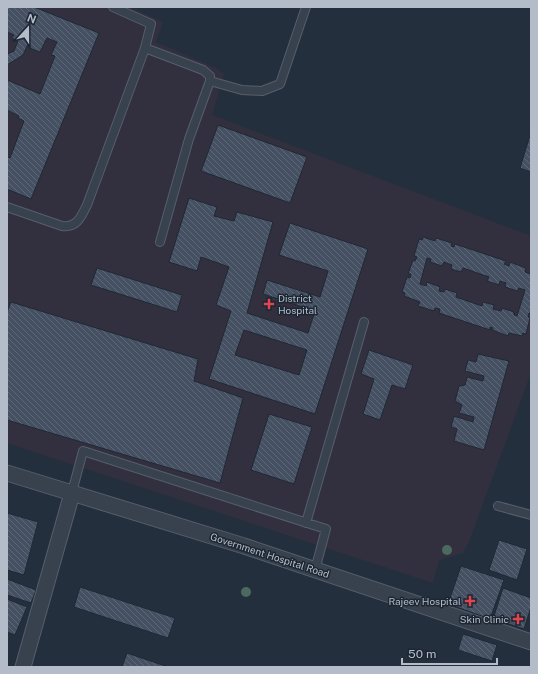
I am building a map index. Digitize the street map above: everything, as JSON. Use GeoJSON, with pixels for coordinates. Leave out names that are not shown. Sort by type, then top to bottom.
{"type":"FeatureCollection","features":[{"type":"Feature","properties":{"kind":"street","name":"Government Hospital Road"},"geometry":{"type":"LineString","coordinates":[[7,473],[72,495],[315,570],[531,642]]}},
{"type":"Feature","properties":{"kind":"street"},"geometry":{"type":"LineString","coordinates":[[23,667],[72,495]]}},
{"type":"Feature","properties":{"kind":"lane"},"geometry":{"type":"LineString","coordinates":[[7,207],[62,226],[70,227],[78,221],[87,205],[145,48],[151,24],[113,7]]}},
{"type":"Feature","properties":{"kind":"lane"},"geometry":{"type":"LineString","coordinates":[[210,81],[242,90],[262,91],[280,84],[306,7]]}},
{"type":"Feature","properties":{"kind":"lane"},"geometry":{"type":"LineString","coordinates":[[145,48],[203,70],[208,73],[210,81],[189,139],[160,242]]}},
{"type":"Feature","properties":{"kind":"lane"},"geometry":{"type":"LineString","coordinates":[[306,523],[364,322]]}},
{"type":"Feature","properties":{"kind":"lane"},"geometry":{"type":"LineString","coordinates":[[72,495],[83,450],[326,529],[315,570]]}},
{"type":"Feature","properties":{"kind":"lane"},"geometry":{"type":"LineString","coordinates":[[498,506],[531,515]]}},
{"type":"Feature","properties":{"kind":"shaded area","name":"District Hospital"},"geometry":{"type":"Polygon","coordinates":[[[7,7],[130,7],[163,22],[156,42],[216,68],[224,74],[212,115],[531,236],[531,373],[470,539],[463,553],[439,560],[433,583],[7,443],[7,7]]]}},
{"type":"Feature","properties":{"kind":"building"},"geometry":{"type":"Polygon","coordinates":[[[7,7],[34,7],[99,33],[31,199],[7,189],[7,157],[10,158],[24,121],[18,118],[19,116],[7,110],[7,80],[40,94],[55,56],[51,55],[57,42],[47,38],[40,52],[29,48],[30,45],[28,44],[23,55],[7,65],[7,54],[14,51],[18,41],[12,38],[14,35],[7,32],[7,7]]]}},
{"type":"Feature","properties":{"kind":"building"},"geometry":{"type":"Polygon","coordinates":[[[218,125],[307,157],[290,203],[201,171],[218,125]]]}},
{"type":"Feature","properties":{"kind":"building"},"geometry":{"type":"Polygon","coordinates":[[[531,132],[531,172],[520,168],[531,132]]]}},
{"type":"Feature","properties":{"kind":"building"},"geometry":{"type":"Polygon","coordinates":[[[189,198],[217,207],[214,216],[234,221],[237,212],[273,222],[247,313],[308,333],[315,311],[263,294],[267,280],[320,297],[328,271],[279,255],[290,223],[368,249],[315,414],[209,379],[231,311],[216,305],[229,267],[201,257],[197,271],[169,262],[189,198]],[[244,330],[235,355],[299,375],[307,350],[244,330]]]}},
{"type":"Feature","properties":{"kind":"building"},"geometry":{"type":"Polygon","coordinates":[[[423,237],[435,241],[436,238],[452,243],[451,246],[454,247],[455,244],[506,261],[504,264],[509,266],[510,262],[526,268],[525,272],[531,274],[531,313],[529,313],[528,317],[530,318],[526,334],[523,333],[522,336],[509,333],[508,336],[492,330],[493,328],[490,327],[490,330],[439,313],[440,309],[435,308],[434,311],[418,306],[420,302],[404,296],[405,293],[402,292],[407,277],[410,278],[411,274],[408,274],[413,260],[415,261],[417,257],[414,256],[419,239],[422,240],[423,237]],[[427,258],[420,284],[426,286],[427,282],[440,287],[439,291],[444,292],[445,289],[457,293],[456,297],[482,306],[483,302],[494,305],[493,309],[501,311],[502,308],[514,312],[514,315],[517,316],[525,290],[519,288],[517,291],[505,287],[506,283],[500,281],[499,285],[487,281],[489,277],[463,268],[461,272],[451,269],[452,265],[444,262],[442,266],[430,262],[431,259],[427,258]]]}},
{"type":"Feature","properties":{"kind":"building"},"geometry":{"type":"Polygon","coordinates":[[[97,268],[182,295],[177,312],[91,285],[97,268]]]}},
{"type":"Feature","properties":{"kind":"building"},"geometry":{"type":"Polygon","coordinates":[[[11,302],[198,359],[194,381],[243,398],[220,483],[7,420],[7,312],[11,302]]]}},
{"type":"Feature","properties":{"kind":"building"},"geometry":{"type":"Polygon","coordinates":[[[369,350],[413,365],[405,389],[392,385],[380,420],[363,414],[374,379],[361,374],[369,350]]]}},
{"type":"Feature","properties":{"kind":"building"},"geometry":{"type":"Polygon","coordinates":[[[478,354],[509,361],[484,450],[454,441],[457,429],[451,427],[454,416],[473,422],[474,417],[459,413],[462,405],[455,401],[459,386],[465,385],[467,377],[483,381],[484,376],[465,371],[468,360],[476,362],[478,354]]]}},
{"type":"Feature","properties":{"kind":"building"},"geometry":{"type":"Polygon","coordinates":[[[269,414],[312,427],[294,484],[251,470],[269,414]]]}},
{"type":"Feature","properties":{"kind":"building"},"geometry":{"type":"Polygon","coordinates":[[[7,513],[38,522],[24,575],[7,570],[7,513]]]}},
{"type":"Feature","properties":{"kind":"building"},"geometry":{"type":"Polygon","coordinates":[[[499,540],[527,549],[517,580],[489,570],[499,540]]]}},
{"type":"Feature","properties":{"kind":"building"},"geometry":{"type":"Polygon","coordinates":[[[461,566],[504,580],[490,619],[448,604],[461,566]]]}},
{"type":"Feature","properties":{"kind":"building"},"geometry":{"type":"Polygon","coordinates":[[[7,579],[36,590],[31,603],[7,595],[7,579]]]}},
{"type":"Feature","properties":{"kind":"building"},"geometry":{"type":"Polygon","coordinates":[[[80,587],[175,618],[168,638],[74,607],[80,587]]]}},
{"type":"Feature","properties":{"kind":"building"},"geometry":{"type":"Polygon","coordinates":[[[503,588],[531,598],[531,607],[524,629],[493,619],[503,588]]]}},
{"type":"Feature","properties":{"kind":"building"},"geometry":{"type":"Polygon","coordinates":[[[7,599],[27,607],[15,635],[7,632],[7,599]]]}},
{"type":"Feature","properties":{"kind":"building"},"geometry":{"type":"Polygon","coordinates":[[[463,634],[497,645],[492,661],[458,650],[463,634]]]}},
{"type":"Feature","properties":{"kind":"building"},"geometry":{"type":"Polygon","coordinates":[[[127,653],[168,667],[122,667],[127,653]]]}},
{"type":"Feature","properties":{"kind":"place","name":"District Hospital"},"geometry":{"type":"Point","coordinates":[269,304]}},
{"type":"Feature","properties":{"kind":"place","name":"Rajeev Hospital"},"geometry":{"type":"Point","coordinates":[470,601]}},
{"type":"Feature","properties":{"kind":"place","name":"Skin Clinic"},"geometry":{"type":"Point","coordinates":[518,619]}}]}
